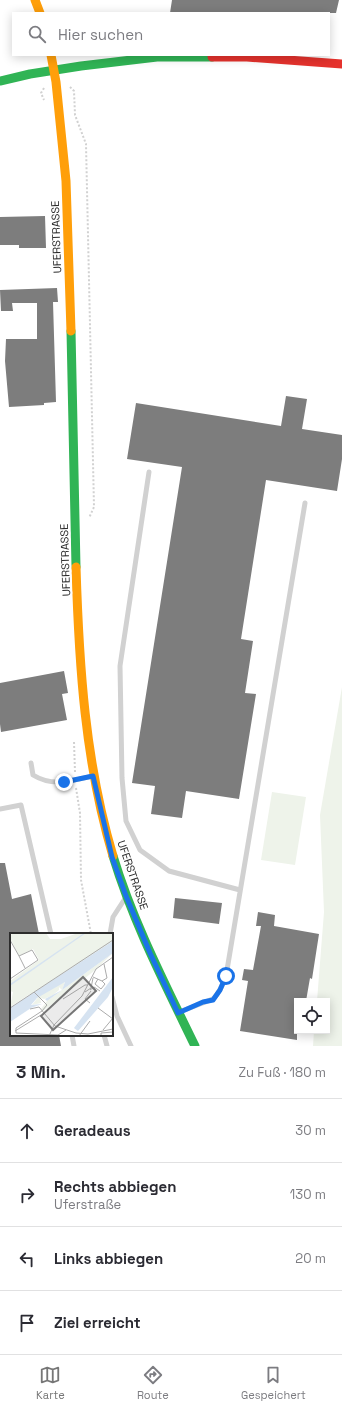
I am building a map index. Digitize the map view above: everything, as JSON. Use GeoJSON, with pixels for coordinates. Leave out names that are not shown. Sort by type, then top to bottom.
{"type":"FeatureCollection","features":[{"type":"Feature","properties":{"kind":"main road"},"geometry":{"type":"LineString","coordinates":[[35,0],[40,12]]}},
{"type":"Feature","properties":{"kind":"main road","name":"UFERSTRASSE"},"geometry":{"type":"LineString","coordinates":[[52,56],[65,166],[70,274],[76,569],[81,674],[87,739],[93,776],[112,857],[126,896],[150,953],[195,1046]]}},
{"type":"Feature","properties":{"kind":"main road"},"geometry":{"type":"LineString","coordinates":[[0,81],[55,70],[157,57],[247,57],[342,64]]}},
{"type":"Feature","properties":{"kind":"lane"},"geometry":{"type":"LineString","coordinates":[[149,472],[120,666],[122,778],[126,821],[140,850],[170,871],[240,890]]}},
{"type":"Feature","properties":{"kind":"lane"},"geometry":{"type":"LineString","coordinates":[[178,1013],[203,1002],[213,1000],[220,990],[226,976],[305,503]]}},
{"type":"Feature","properties":{"kind":"lane"},"geometry":{"type":"LineString","coordinates":[[31,763],[33,775],[50,782],[64,782],[93,776]]}},
{"type":"Feature","properties":{"kind":"lane"},"geometry":{"type":"LineString","coordinates":[[0,809],[21,805],[51,933]]}},
{"type":"Feature","properties":{"kind":"lane"},"geometry":{"type":"LineString","coordinates":[[110,933],[113,917],[126,896]]}},
{"type":"Feature","properties":{"kind":"lane"},"geometry":{"type":"LineString","coordinates":[[113,1001],[117,1016],[131,1046]]}},
{"type":"Feature","properties":{"kind":"lane"},"geometry":{"type":"LineString","coordinates":[[72,1036],[74,1046]]}},
{"type":"Feature","properties":{"kind":"lane"},"geometry":{"type":"LineString","coordinates":[[104,1036],[107,1046]]}},
{"type":"Feature","properties":{"kind":"path"},"geometry":{"type":"LineString","coordinates":[[75,115],[86,144],[94,507]]}},
{"type":"Feature","properties":{"kind":"shaded area"},"geometry":{"type":"Polygon","coordinates":[[[342,687],[342,1046],[313,1046],[314,1034],[330,1034],[330,998],[317,998],[324,912],[320,815],[342,687]]]}},
{"type":"Feature","properties":{"kind":"shaded area"},"geometry":{"type":"Polygon","coordinates":[[[272,792],[306,797],[295,865],[261,860],[272,792]]]}},
{"type":"Feature","properties":{"kind":"building"},"geometry":{"type":"Polygon","coordinates":[[[172,0],[339,0],[336,13],[170,12],[172,0]]]}},
{"type":"Feature","properties":{"kind":"building"},"geometry":{"type":"Polygon","coordinates":[[[45,216],[46,248],[19,248],[19,245],[0,245],[0,217],[45,216]]]}},
{"type":"Feature","properties":{"kind":"building"},"geometry":{"type":"Polygon","coordinates":[[[57,288],[58,302],[53,302],[56,402],[44,403],[44,405],[9,407],[5,361],[6,339],[37,339],[37,303],[12,303],[13,311],[1,311],[0,290],[57,288]]]}},
{"type":"Feature","properties":{"kind":"building"},"geometry":{"type":"Polygon","coordinates":[[[286,396],[307,399],[302,429],[342,435],[342,459],[337,491],[266,480],[241,639],[253,641],[245,693],[256,694],[239,799],[186,791],[182,818],[151,814],[155,786],[132,783],[182,467],[127,459],[136,403],[281,426],[286,396]]]}},
{"type":"Feature","properties":{"kind":"building"},"geometry":{"type":"Polygon","coordinates":[[[64,671],[68,693],[62,694],[67,720],[1,732],[0,683],[64,671]]]}},
{"type":"Feature","properties":{"kind":"building"},"geometry":{"type":"Polygon","coordinates":[[[0,863],[5,863],[12,899],[31,894],[39,933],[10,933],[10,1036],[59,1036],[61,1046],[0,1046],[0,863]]]}},
{"type":"Feature","properties":{"kind":"building"},"geometry":{"type":"Polygon","coordinates":[[[175,898],[222,903],[219,924],[173,918],[175,898]]]}},
{"type":"Feature","properties":{"kind":"building"},"geometry":{"type":"Polygon","coordinates":[[[258,912],[275,915],[274,926],[319,934],[312,979],[310,978],[307,998],[294,998],[294,1034],[297,1034],[297,1040],[240,1031],[248,981],[242,980],[244,969],[253,970],[261,926],[256,926],[258,912]]]}},
{"type":"Feature","properties":{"kind":"traffic: fast"},"geometry":{"type":"LineString","coordinates":[[0,81],[30,74],[81,66],[157,57],[212,57]]}},
{"type":"Feature","properties":{"kind":"traffic: fast"},"geometry":{"type":"LineString","coordinates":[[71,331],[76,567]]}},
{"type":"Feature","properties":{"kind":"traffic: fast"},"geometry":{"type":"LineString","coordinates":[[113,856],[140,929],[195,1046]]}},
{"type":"Feature","properties":{"kind":"traffic: slow"},"geometry":{"type":"LineString","coordinates":[[35,0],[40,12]]}},
{"type":"Feature","properties":{"kind":"traffic: slow"},"geometry":{"type":"LineString","coordinates":[[51,56],[56,82],[66,181],[71,331]]}},
{"type":"Feature","properties":{"kind":"traffic: slow"},"geometry":{"type":"LineString","coordinates":[[76,567],[79,640],[85,713],[103,821],[113,856]]}},
{"type":"Feature","properties":{"kind":"traffic: jam"},"geometry":{"type":"LineString","coordinates":[[212,57],[247,57],[342,64]]}},
{"type":"Feature","properties":{"kind":"route"},"geometry":{"type":"LineString","coordinates":[[64,782],[93,776],[112,857],[126,896],[150,953],[178,1013],[203,1002],[213,1000],[220,990],[226,976]]}}]}
